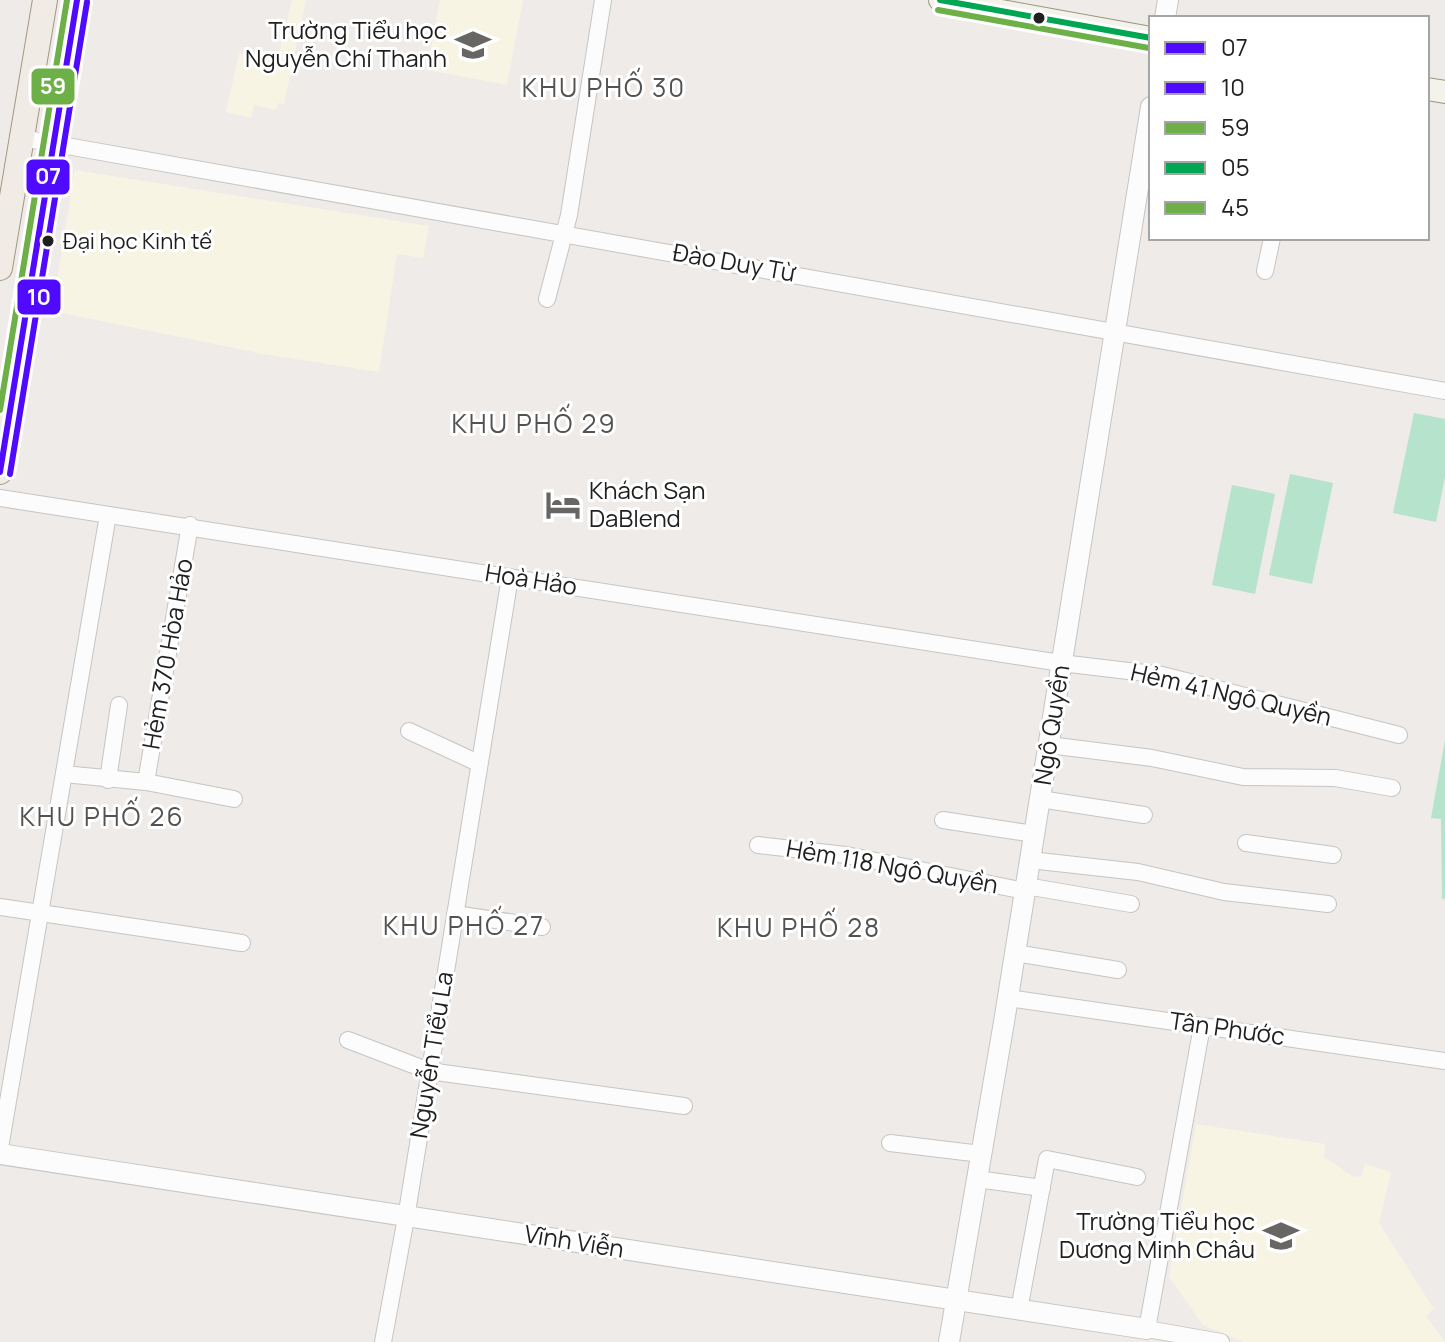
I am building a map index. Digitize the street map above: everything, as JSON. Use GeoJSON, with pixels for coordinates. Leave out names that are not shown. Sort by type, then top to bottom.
{"type":"FeatureCollection","features":[{"type":"Feature","properties":{"kind":"main road"},"geometry":{"type":"LineString","coordinates":[[0,268],[45,0]]}},
{"type":"Feature","properties":{"kind":"main road"},"geometry":{"type":"LineString","coordinates":[[0,472],[77,0]]}},
{"type":"Feature","properties":{"kind":"main road"},"geometry":{"type":"LineString","coordinates":[[940,0],[1149,38]]}},
{"type":"Feature","properties":{"kind":"street"},"geometry":{"type":"LineString","coordinates":[[547,299],[566,233],[603,0]]}},
{"type":"Feature","properties":{"kind":"street","name":"Ngô Quyền"},"geometry":{"type":"LineString","coordinates":[[949,1342],[1026,889],[1149,119]]}},
{"type":"Feature","properties":{"kind":"street","name":"Đào Duy Từ"},"geometry":{"type":"LineString","coordinates":[[22,138],[1445,391]]}},
{"type":"Feature","properties":{"kind":"street"},"geometry":{"type":"LineString","coordinates":[[1265,271],[1272,240]]}},
{"type":"Feature","properties":{"kind":"street","name":"Hoà Hảo"},"geometry":{"type":"LineString","coordinates":[[0,498],[190,525],[1061,663]]}},
{"type":"Feature","properties":{"kind":"street"},"geometry":{"type":"LineString","coordinates":[[0,1151],[108,515]]}},
{"type":"Feature","properties":{"kind":"street","name":"Hẻm 370 Hòa Hảo"},"geometry":{"type":"LineString","coordinates":[[146,782],[190,525]]}},
{"type":"Feature","properties":{"kind":"street","name":"Nguyễn Tiểu La"},"geometry":{"type":"LineString","coordinates":[[383,1342],[510,577]]}},
{"type":"Feature","properties":{"kind":"street","name":"Hẻm 41 Ngô Quyền"},"geometry":{"type":"LineString","coordinates":[[1061,663],[1162,675],[1399,735]]}},
{"type":"Feature","properties":{"kind":"street"},"geometry":{"type":"LineString","coordinates":[[108,780],[119,705]]}},
{"type":"Feature","properties":{"kind":"street"},"geometry":{"type":"LineString","coordinates":[[409,731],[478,763]]}},
{"type":"Feature","properties":{"kind":"street"},"geometry":{"type":"LineString","coordinates":[[1049,745],[1152,758],[1243,777],[1335,778],[1392,788]]}},
{"type":"Feature","properties":{"kind":"street","name":"Hẻm 370 Hòa Hảo"},"geometry":{"type":"LineString","coordinates":[[64,774],[146,782],[234,799]]}},
{"type":"Feature","properties":{"kind":"street"},"geometry":{"type":"LineString","coordinates":[[1040,799],[1144,815]]}},
{"type":"Feature","properties":{"kind":"street"},"geometry":{"type":"LineString","coordinates":[[943,820],[1034,834]]}},
{"type":"Feature","properties":{"kind":"street"},"geometry":{"type":"LineString","coordinates":[[1246,843],[1333,855]]}},
{"type":"Feature","properties":{"kind":"street","name":"Hẻm 118 Ngô Quyền"},"geometry":{"type":"LineString","coordinates":[[758,845],[846,855],[1026,889],[1131,904]]}},
{"type":"Feature","properties":{"kind":"street"},"geometry":{"type":"LineString","coordinates":[[1030,860],[1138,872],[1224,892],[1328,904]]}},
{"type":"Feature","properties":{"kind":"street"},"geometry":{"type":"LineString","coordinates":[[0,907],[242,943]]}},
{"type":"Feature","properties":{"kind":"street"},"geometry":{"type":"LineString","coordinates":[[455,914],[542,927]]}},
{"type":"Feature","properties":{"kind":"street"},"geometry":{"type":"LineString","coordinates":[[1015,953],[1118,970]]}},
{"type":"Feature","properties":{"kind":"street","name":"Tân Phước"},"geometry":{"type":"LineString","coordinates":[[1008,998],[1445,1061]]}},
{"type":"Feature","properties":{"kind":"street"},"geometry":{"type":"LineString","coordinates":[[1202,1026],[1147,1329],[1221,1342]]}},
{"type":"Feature","properties":{"kind":"street"},"geometry":{"type":"LineString","coordinates":[[348,1040],[429,1071],[684,1106]]}},
{"type":"Feature","properties":{"kind":"street"},"geometry":{"type":"LineString","coordinates":[[890,1143],[981,1154]]}},
{"type":"Feature","properties":{"kind":"street","name":"Vĩnh Viễn"},"geometry":{"type":"LineString","coordinates":[[0,1151],[406,1218],[1147,1329]]}},
{"type":"Feature","properties":{"kind":"street"},"geometry":{"type":"LineString","coordinates":[[1019,1310],[1047,1159],[1137,1177]]}},
{"type":"Feature","properties":{"kind":"street"},"geometry":{"type":"LineString","coordinates":[[977,1179],[1042,1188]]}},
{"type":"Feature","properties":{"kind":"shaded area"},"geometry":{"type":"Polygon","coordinates":[[[292,0],[306,0],[284,104],[278,103],[276,110],[254,105],[251,118],[226,112],[239,53],[277,61],[292,0]]]}},
{"type":"Feature","properties":{"kind":"shaded area","name":"Trường Tiểu học Nguyễn Chí Thanh"},"geometry":{"type":"Polygon","coordinates":[[[440,0],[523,0],[507,85],[427,70],[440,0]]]}},
{"type":"Feature","properties":{"kind":"shaded area"},"geometry":{"type":"Polygon","coordinates":[[[75,170],[429,226],[423,258],[397,254],[379,372],[263,354],[52,311],[75,170]]]}},
{"type":"Feature","properties":{"kind":"shaded area","name":"Trường Tiểu học Dương Minh Châu"},"geometry":{"type":"Polygon","coordinates":[[[1196,1124],[1325,1144],[1324,1157],[1354,1177],[1362,1175],[1365,1164],[1391,1172],[1379,1223],[1434,1309],[1426,1316],[1445,1342],[1244,1342],[1203,1325],[1169,1277],[1196,1124]]]}},
{"type":"Feature","properties":{"kind":"green space"},"geometry":{"type":"Polygon","coordinates":[[[1414,413],[1445,419],[1445,477],[1436,522],[1393,513],[1414,413]]]}},
{"type":"Feature","properties":{"kind":"green space"},"geometry":{"type":"Polygon","coordinates":[[[1290,474],[1333,483],[1312,584],[1269,575],[1290,474]]]}},
{"type":"Feature","properties":{"kind":"green space"},"geometry":{"type":"Polygon","coordinates":[[[1232,485],[1275,494],[1255,594],[1212,585],[1232,485]]]}},
{"type":"Feature","properties":{"kind":"green space"},"geometry":{"type":"Polygon","coordinates":[[[1445,740],[1445,899],[1442,899],[1441,819],[1431,818],[1445,740]]]}},
{"type":"Feature","properties":{"kind":"transit line","name":"59"},"geometry":{"type":"LineString","coordinates":[[0,410],[67,0]]}},
{"type":"Feature","properties":{"kind":"transit line","name":"07"},"geometry":{"type":"LineString","coordinates":[[0,472],[77,0]]}},
{"type":"Feature","properties":{"kind":"transit line","name":"05"},"geometry":{"type":"LineString","coordinates":[[940,0],[1149,38]]}},
{"type":"Feature","properties":{"kind":"transit line","name":"10"},"geometry":{"type":"LineString","coordinates":[[10,474],[87,2]]}},
{"type":"Feature","properties":{"kind":"transit line","name":"45"},"geometry":{"type":"LineString","coordinates":[[938,10],[1149,48]]}},
{"type":"Feature","properties":{"kind":"place","name":"Trường Tiểu học Nguyễn Chí Thanh"},"geometry":{"type":"Point","coordinates":[473,45]}},
{"type":"Feature","properties":{"kind":"place","name":"Đại học Kinh tế"},"geometry":{"type":"Point","coordinates":[48,241]}},
{"type":"Feature","properties":{"kind":"place","name":"Khách Sạn DaBlend"},"geometry":{"type":"Point","coordinates":[563,505]}},
{"type":"Feature","properties":{"kind":"place","name":"Trường Tiểu học Dương Minh Châu"},"geometry":{"type":"Point","coordinates":[1281,1236]}},
{"type":"Feature","properties":{"kind":"district","name":"KHU PHỐ 30"},"geometry":{"type":"Point","coordinates":[604,88]}},
{"type":"Feature","properties":{"kind":"district","name":"KHU PHỐ 29"},"geometry":{"type":"Point","coordinates":[534,424]}},
{"type":"Feature","properties":{"kind":"district","name":"KHU PHỐ 26"},"geometry":{"type":"Point","coordinates":[102,817]}},
{"type":"Feature","properties":{"kind":"district","name":"KHU PHỐ 27"},"geometry":{"type":"Point","coordinates":[464,926]}},
{"type":"Feature","properties":{"kind":"district","name":"KHU PHỐ 28"},"geometry":{"type":"Point","coordinates":[799,928]}}]}
